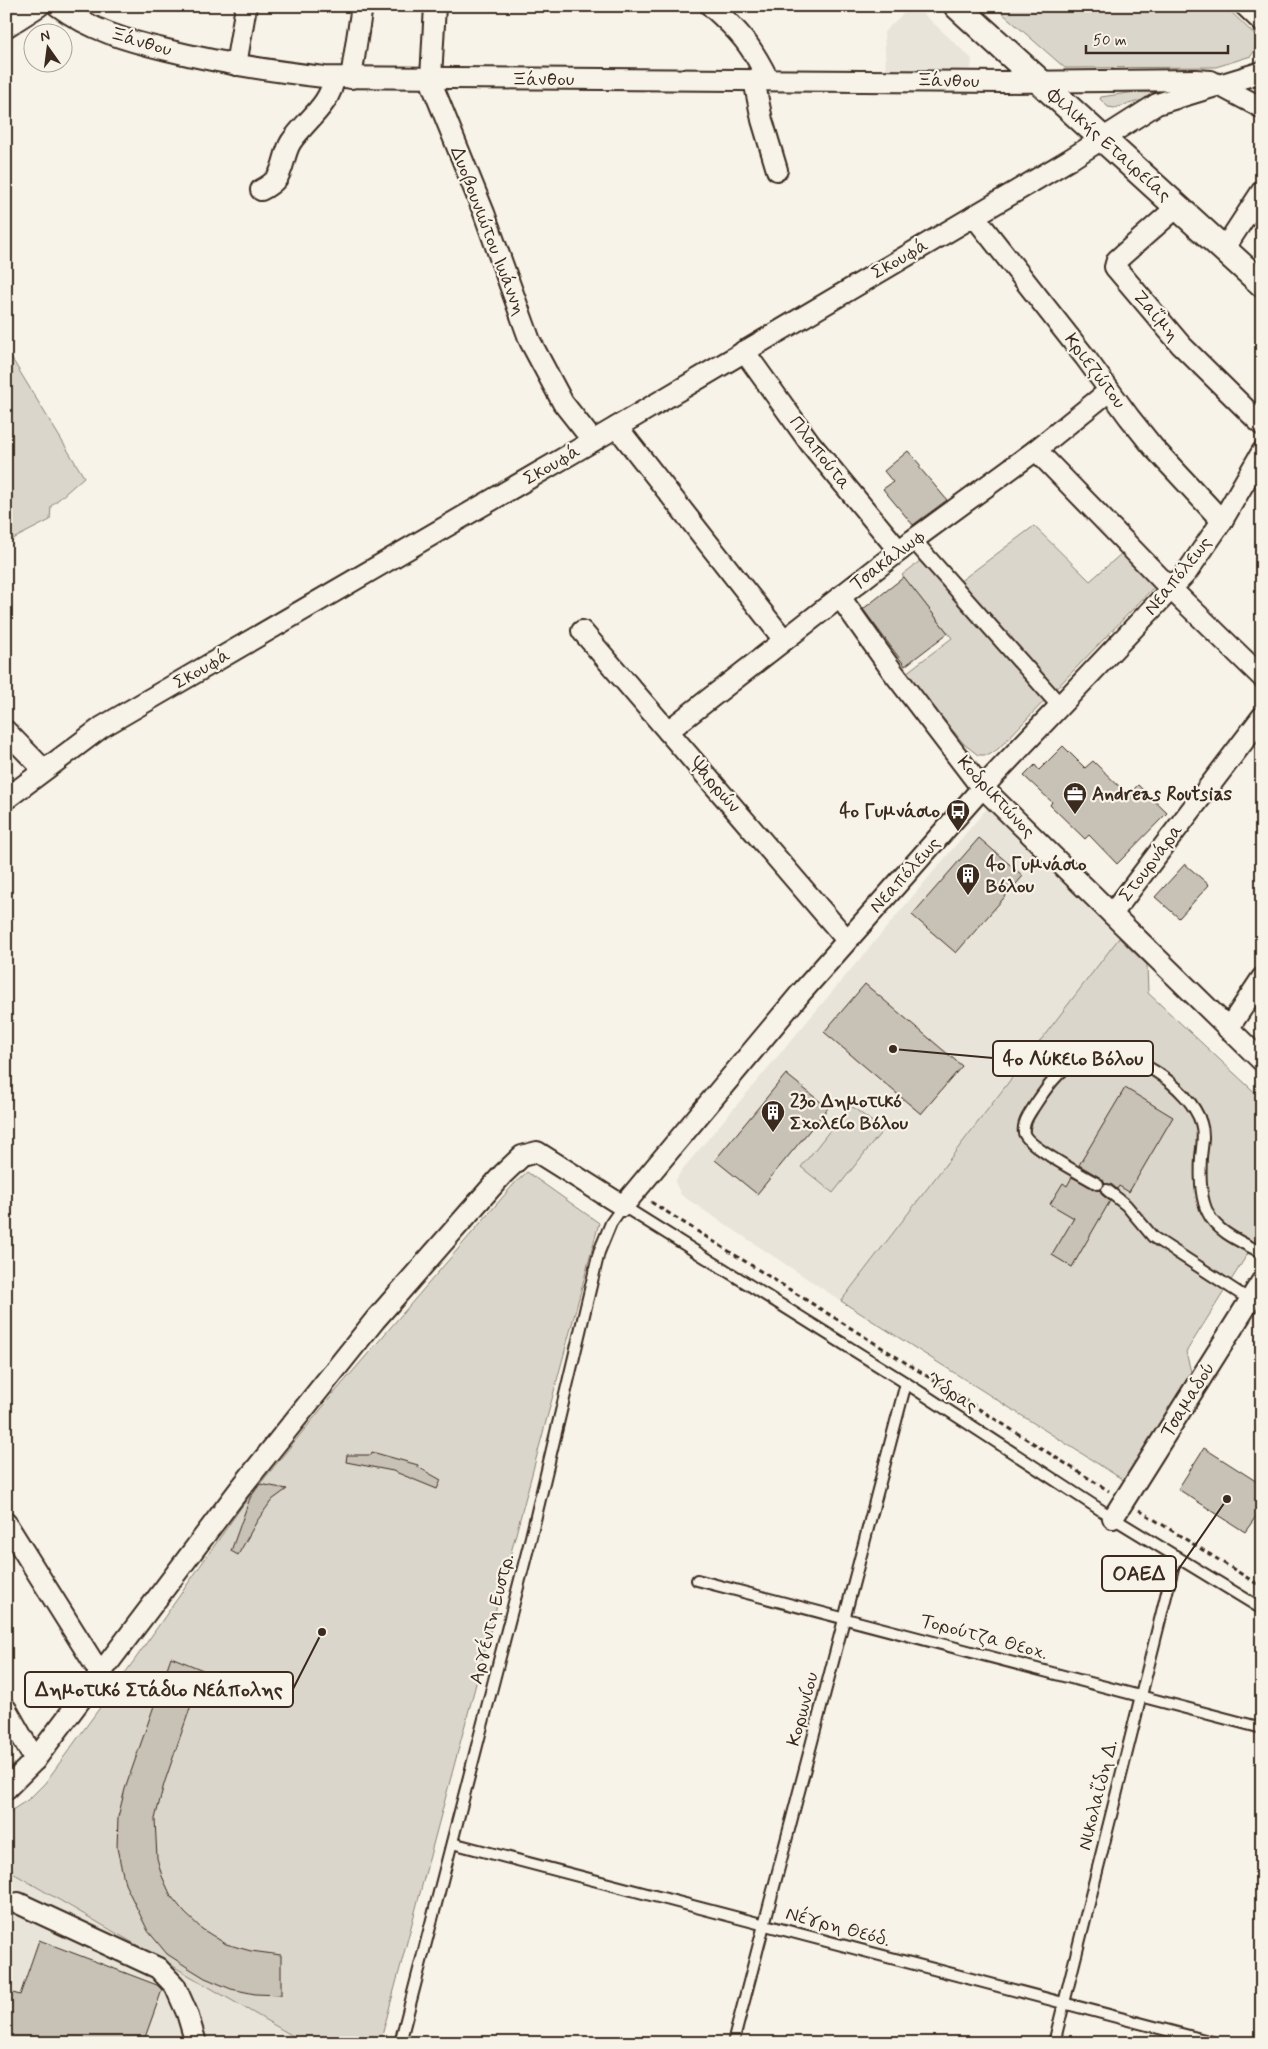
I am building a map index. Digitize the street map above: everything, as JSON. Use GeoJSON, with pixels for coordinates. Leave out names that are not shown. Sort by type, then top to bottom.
{"type":"FeatureCollection","features":[{"type":"Feature","properties":{"kind":"street"},"geometry":{"type":"LineString","coordinates":[[6,27],[39,6]]}},
{"type":"Feature","properties":{"kind":"street","name":"Ξάνθου"},"geometry":{"type":"LineString","coordinates":[[58,6],[89,25],[134,42],[236,65],[343,78],[1039,81]]}},
{"type":"Feature","properties":{"kind":"street"},"geometry":{"type":"LineString","coordinates":[[236,65],[246,6]]}},
{"type":"Feature","properties":{"kind":"street"},"geometry":{"type":"LineString","coordinates":[[261,190],[272,184],[278,176],[286,150],[326,100],[333,87],[343,78],[362,6]]}},
{"type":"Feature","properties":{"kind":"street","name":"Δυοβουνιώτου Ιωάννη"},"geometry":{"type":"LineString","coordinates":[[435,6],[431,78],[484,213],[530,341],[563,403],[592,442]]}},
{"type":"Feature","properties":{"kind":"street"},"geometry":{"type":"LineString","coordinates":[[711,6],[737,29],[747,41],[761,80],[762,120],[776,170]]}},
{"type":"Feature","properties":{"kind":"street","name":"Φιλικής Εταιρείας"},"geometry":{"type":"LineString","coordinates":[[957,6],[1262,284]]}},
{"type":"Feature","properties":{"kind":"street"},"geometry":{"type":"LineString","coordinates":[[1242,6],[1262,26]]}},
{"type":"Feature","properties":{"kind":"street"},"geometry":{"type":"LineString","coordinates":[[1220,85],[1262,72]]}},
{"type":"Feature","properties":{"kind":"street"},"geometry":{"type":"LineString","coordinates":[[1039,81],[1211,81],[1262,108]]}},
{"type":"Feature","properties":{"kind":"street","name":"Σκουφά"},"geometry":{"type":"LineString","coordinates":[[6,799],[43,769],[102,727],[592,442],[974,216],[1157,104],[1220,85]]}},
{"type":"Feature","properties":{"kind":"street"},"geometry":{"type":"LineString","coordinates":[[1224,249],[1262,191]]}},
{"type":"Feature","properties":{"kind":"street","name":"Ζαΐμη"},"geometry":{"type":"LineString","coordinates":[[1177,206],[1117,260],[1115,267],[1180,345],[1262,425]]}},
{"type":"Feature","properties":{"kind":"street","name":"Κριεζώτου"},"geometry":{"type":"LineString","coordinates":[[974,216],[1154,447],[1222,521]]}},
{"type":"Feature","properties":{"kind":"street","name":"Πλαπούτα"},"geometry":{"type":"LineString","coordinates":[[744,351],[810,443],[1060,706]]}},
{"type":"Feature","properties":{"kind":"street","name":"Τσακάλωφ"},"geometry":{"type":"LineString","coordinates":[[668,731],[906,546],[1036,450],[1109,391]]}},
{"type":"Feature","properties":{"kind":"street"},"geometry":{"type":"LineString","coordinates":[[617,427],[784,640]]}},
{"type":"Feature","properties":{"kind":"street"},"geometry":{"type":"LineString","coordinates":[[1036,450],[1172,590],[1262,677]]}},
{"type":"Feature","properties":{"kind":"street","name":"Νεαπόλεως"},"geometry":{"type":"LineString","coordinates":[[629,1199],[847,940],[982,788],[1172,590],[1197,559],[1222,521],[1262,452]]}},
{"type":"Feature","properties":{"kind":"street","name":"Κοδρικτώνος"},"geometry":{"type":"LineString","coordinates":[[840,597],[893,672],[982,788],[1262,1060]]}},
{"type":"Feature","properties":{"kind":"street","name":"Ψαρρών"},"geometry":{"type":"LineString","coordinates":[[582,631],[847,940]]}},
{"type":"Feature","properties":{"kind":"street","name":"Στουρνάρα"},"geometry":{"type":"LineString","coordinates":[[1112,914],[1262,717]]}},
{"type":"Feature","properties":{"kind":"street"},"geometry":{"type":"LineString","coordinates":[[6,731],[43,769]]}},
{"type":"Feature","properties":{"kind":"street"},"geometry":{"type":"LineString","coordinates":[[1228,1029],[1262,978]]}},
{"type":"Feature","properties":{"kind":"street"},"geometry":{"type":"LineString","coordinates":[[6,1789],[35,1760],[239,1490],[375,1320],[503,1174],[522,1156],[537,1152],[629,1199]]}},
{"type":"Feature","properties":{"kind":"street","name":"Τσαμαδού"},"geometry":{"type":"LineString","coordinates":[[1114,1518],[1262,1282]]}},
{"type":"Feature","properties":{"kind":"street"},"geometry":{"type":"LineString","coordinates":[[6,1523],[100,1673]]}},
{"type":"Feature","properties":{"kind":"street"},"geometry":{"type":"LineString","coordinates":[[6,1709],[35,1760]]}},
{"type":"Feature","properties":{"kind":"street"},"geometry":{"type":"LineString","coordinates":[[18,1903],[158,1968],[175,1986],[188,2013],[196,2043]]}},
{"type":"Feature","properties":{"kind":"lane"},"geometry":{"type":"LineString","coordinates":[[1250,1300],[1154,1238],[1126,1205],[1102,1187],[1036,1147],[1026,1138],[1024,1131],[1030,1114],[1055,1079],[1074,1061],[1090,1054],[1098,1052],[1128,1059],[1148,1067],[1174,1085],[1192,1104],[1202,1125],[1200,1166],[1203,1199],[1208,1214],[1222,1230],[1262,1253]]}},
{"type":"Feature","properties":{"kind":"lane","name":"Ύδρας"},"geometry":{"type":"LineString","coordinates":[[629,1199],[906,1383],[1114,1518],[1262,1609]]}},
{"type":"Feature","properties":{"kind":"lane","name":"Αργέντη Ευστρ."},"geometry":{"type":"LineString","coordinates":[[400,2043],[533,1527],[599,1252],[611,1223],[629,1199]]}},
{"type":"Feature","properties":{"kind":"lane","name":"Κορωνίου"},"geometry":{"type":"LineString","coordinates":[[733,2043],[906,1383]]}},
{"type":"Feature","properties":{"kind":"lane","name":"Νικολαΐδη Δ."},"geometry":{"type":"LineString","coordinates":[[1054,2043],[1176,1556]]}},
{"type":"Feature","properties":{"kind":"lane","name":"Τορούτζα Θεοχ."},"geometry":{"type":"LineString","coordinates":[[697,1580],[1262,1728]]}},
{"type":"Feature","properties":{"kind":"lane","name":"Νέγρη Θεόδ."},"geometry":{"type":"LineString","coordinates":[[452,1843],[1216,2043]]}},
{"type":"Feature","properties":{"kind":"path"},"geometry":{"type":"LineString","coordinates":[[629,1199],[1262,1586]]}},
{"type":"Feature","properties":{"kind":"shaded area"},"geometry":{"type":"Polygon","coordinates":[[[911,6],[915,6],[972,59],[971,69],[886,71],[884,32],[911,6]]]}},
{"type":"Feature","properties":{"kind":"shaded area"},"geometry":{"type":"Polygon","coordinates":[[[994,6],[1225,6],[1258,38],[1257,47],[1251,56],[1216,67],[1065,68],[994,6]]]}},
{"type":"Feature","properties":{"kind":"shaded area"},"geometry":{"type":"Polygon","coordinates":[[[1135,92],[1154,92],[1156,94],[1153,97],[1115,108],[1108,107],[1100,99],[1101,97],[1135,92]]]}},
{"type":"Feature","properties":{"kind":"shaded area"},"geometry":{"type":"Polygon","coordinates":[[[6,349],[84,477],[51,506],[50,520],[13,539],[6,536],[6,349]]]}},
{"type":"Feature","properties":{"kind":"shaded area"},"geometry":{"type":"Polygon","coordinates":[[[1034,526],[1090,581],[1121,554],[1154,587],[998,749],[989,755],[978,755],[964,744],[906,673],[952,638],[902,575],[920,561],[947,591],[1034,526]]]}},
{"type":"Feature","properties":{"kind":"shaded area"},"geometry":{"type":"Polygon","coordinates":[[[988,807],[1119,938],[841,1301],[681,1195],[675,1182],[681,1171],[988,807]]]}},
{"type":"Feature","properties":{"kind":"shaded area"},"geometry":{"type":"Polygon","coordinates":[[[1119,938],[1147,965],[1148,993],[1262,1099],[1262,1231],[1186,1352],[1192,1376],[1125,1481],[841,1301],[1119,938]]]}},
{"type":"Feature","properties":{"kind":"shaded area"},"geometry":{"type":"Polygon","coordinates":[[[850,1105],[883,1130],[833,1193],[801,1167],[850,1105]]]}},
{"type":"Feature","properties":{"kind":"shaded area"},"geometry":{"type":"Polygon","coordinates":[[[527,1172],[599,1223],[380,2043],[305,2043],[6,1869],[6,1814],[29,1799],[45,1783],[136,1658],[242,1506],[335,1392],[514,1184],[527,1172]]]}},
{"type":"Feature","properties":{"kind":"shaded area"},"geometry":{"type":"Polygon","coordinates":[[[6,1869],[305,2043],[6,2043],[6,1869]]]}},
{"type":"Feature","properties":{"kind":"building"},"geometry":{"type":"Polygon","coordinates":[[[908,451],[947,500],[913,525],[883,489],[893,482],[884,471],[908,451]]]}},
{"type":"Feature","properties":{"kind":"building"},"geometry":{"type":"Polygon","coordinates":[[[904,577],[948,633],[905,666],[863,609],[904,577]]]}},
{"type":"Feature","properties":{"kind":"building"},"geometry":{"type":"Polygon","coordinates":[[[1063,746],[1085,768],[1093,761],[1128,795],[1138,785],[1167,813],[1117,864],[1089,835],[1085,839],[1050,805],[1052,802],[1024,776],[1035,765],[1039,770],[1063,746]]]}},
{"type":"Feature","properties":{"kind":"building","name":"4ο Γυμνάσιο Βόλου"},"geometry":{"type":"Polygon","coordinates":[[[979,838],[1023,876],[956,953],[912,915],[979,838]]]}},
{"type":"Feature","properties":{"kind":"building"},"geometry":{"type":"Polygon","coordinates":[[[1185,864],[1209,885],[1179,918],[1155,897],[1185,864]]]}},
{"type":"Feature","properties":{"kind":"building"},"geometry":{"type":"Polygon","coordinates":[[[865,984],[962,1066],[921,1114],[824,1032],[865,984]]]}},
{"type":"Feature","properties":{"kind":"building","name":"23ο Δημοτικό Σχολείο Βόλου"},"geometry":{"type":"Polygon","coordinates":[[[786,1074],[828,1108],[757,1194],[715,1160],[786,1074]]]}},
{"type":"Feature","properties":{"kind":"building"},"geometry":{"type":"Polygon","coordinates":[[[1125,1088],[1173,1117],[1129,1192],[1119,1186],[1117,1189],[1111,1184],[1105,1184],[1101,1178],[1079,1165],[1125,1088]]]}},
{"type":"Feature","properties":{"kind":"building"},"geometry":{"type":"Polygon","coordinates":[[[1072,1177],[1095,1190],[1100,1190],[1102,1195],[1110,1201],[1072,1267],[1052,1255],[1074,1218],[1050,1204],[1063,1183],[1067,1186],[1072,1177]]]}},
{"type":"Feature","properties":{"kind":"building"},"geometry":{"type":"Polygon","coordinates":[[[1204,1448],[1262,1485],[1262,1508],[1245,1532],[1178,1489],[1204,1448]]]}},
{"type":"Feature","properties":{"kind":"building"},"geometry":{"type":"Polygon","coordinates":[[[372,1452],[418,1465],[418,1467],[441,1480],[437,1489],[393,1471],[346,1462],[347,1455],[371,1455],[372,1452]]]}},
{"type":"Feature","properties":{"kind":"building"},"geometry":{"type":"Polygon","coordinates":[[[260,1484],[287,1489],[272,1500],[257,1521],[238,1555],[231,1551],[250,1498],[260,1484]]]}},
{"type":"Feature","properties":{"kind":"building"},"geometry":{"type":"Polygon","coordinates":[[[171,1657],[203,1670],[164,1784],[155,1819],[157,1858],[162,1876],[171,1896],[202,1929],[226,1944],[251,1951],[281,1955],[281,1995],[255,1994],[231,1989],[205,1978],[167,1954],[148,1931],[125,1884],[117,1848],[118,1817],[125,1789],[171,1657]]]}},
{"type":"Feature","properties":{"kind":"building"},"geometry":{"type":"Polygon","coordinates":[[[39,1940],[157,1985],[162,1990],[143,2043],[6,2043],[6,1991],[20,1995],[39,1940]]]}},
{"type":"Feature","properties":{"kind":"place","name":"Andreas Routsias"},"geometry":{"type":"Point","coordinates":[1075,815]}},
{"type":"Feature","properties":{"kind":"place","name":"4ο Γυμνάσιο"},"geometry":{"type":"Point","coordinates":[958,832]}},
{"type":"Feature","properties":{"kind":"place","name":"4ο Γυμνάσιο Βόλου"},"geometry":{"type":"Point","coordinates":[968,896]}},
{"type":"Feature","properties":{"kind":"place","name":"4ο Λύκειο Βόλου"},"geometry":{"type":"Point","coordinates":[893,1049]}},
{"type":"Feature","properties":{"kind":"place","name":"23ο Δημοτικό Σχολείο Βόλου"},"geometry":{"type":"Point","coordinates":[773,1133]}},
{"type":"Feature","properties":{"kind":"place","name":"ΟΑΕΔ"},"geometry":{"type":"Point","coordinates":[1227,1499]}},
{"type":"Feature","properties":{"kind":"place","name":"Δημοτικό Στάδιο Νεάπολης"},"geometry":{"type":"Point","coordinates":[322,1632]}}]}
